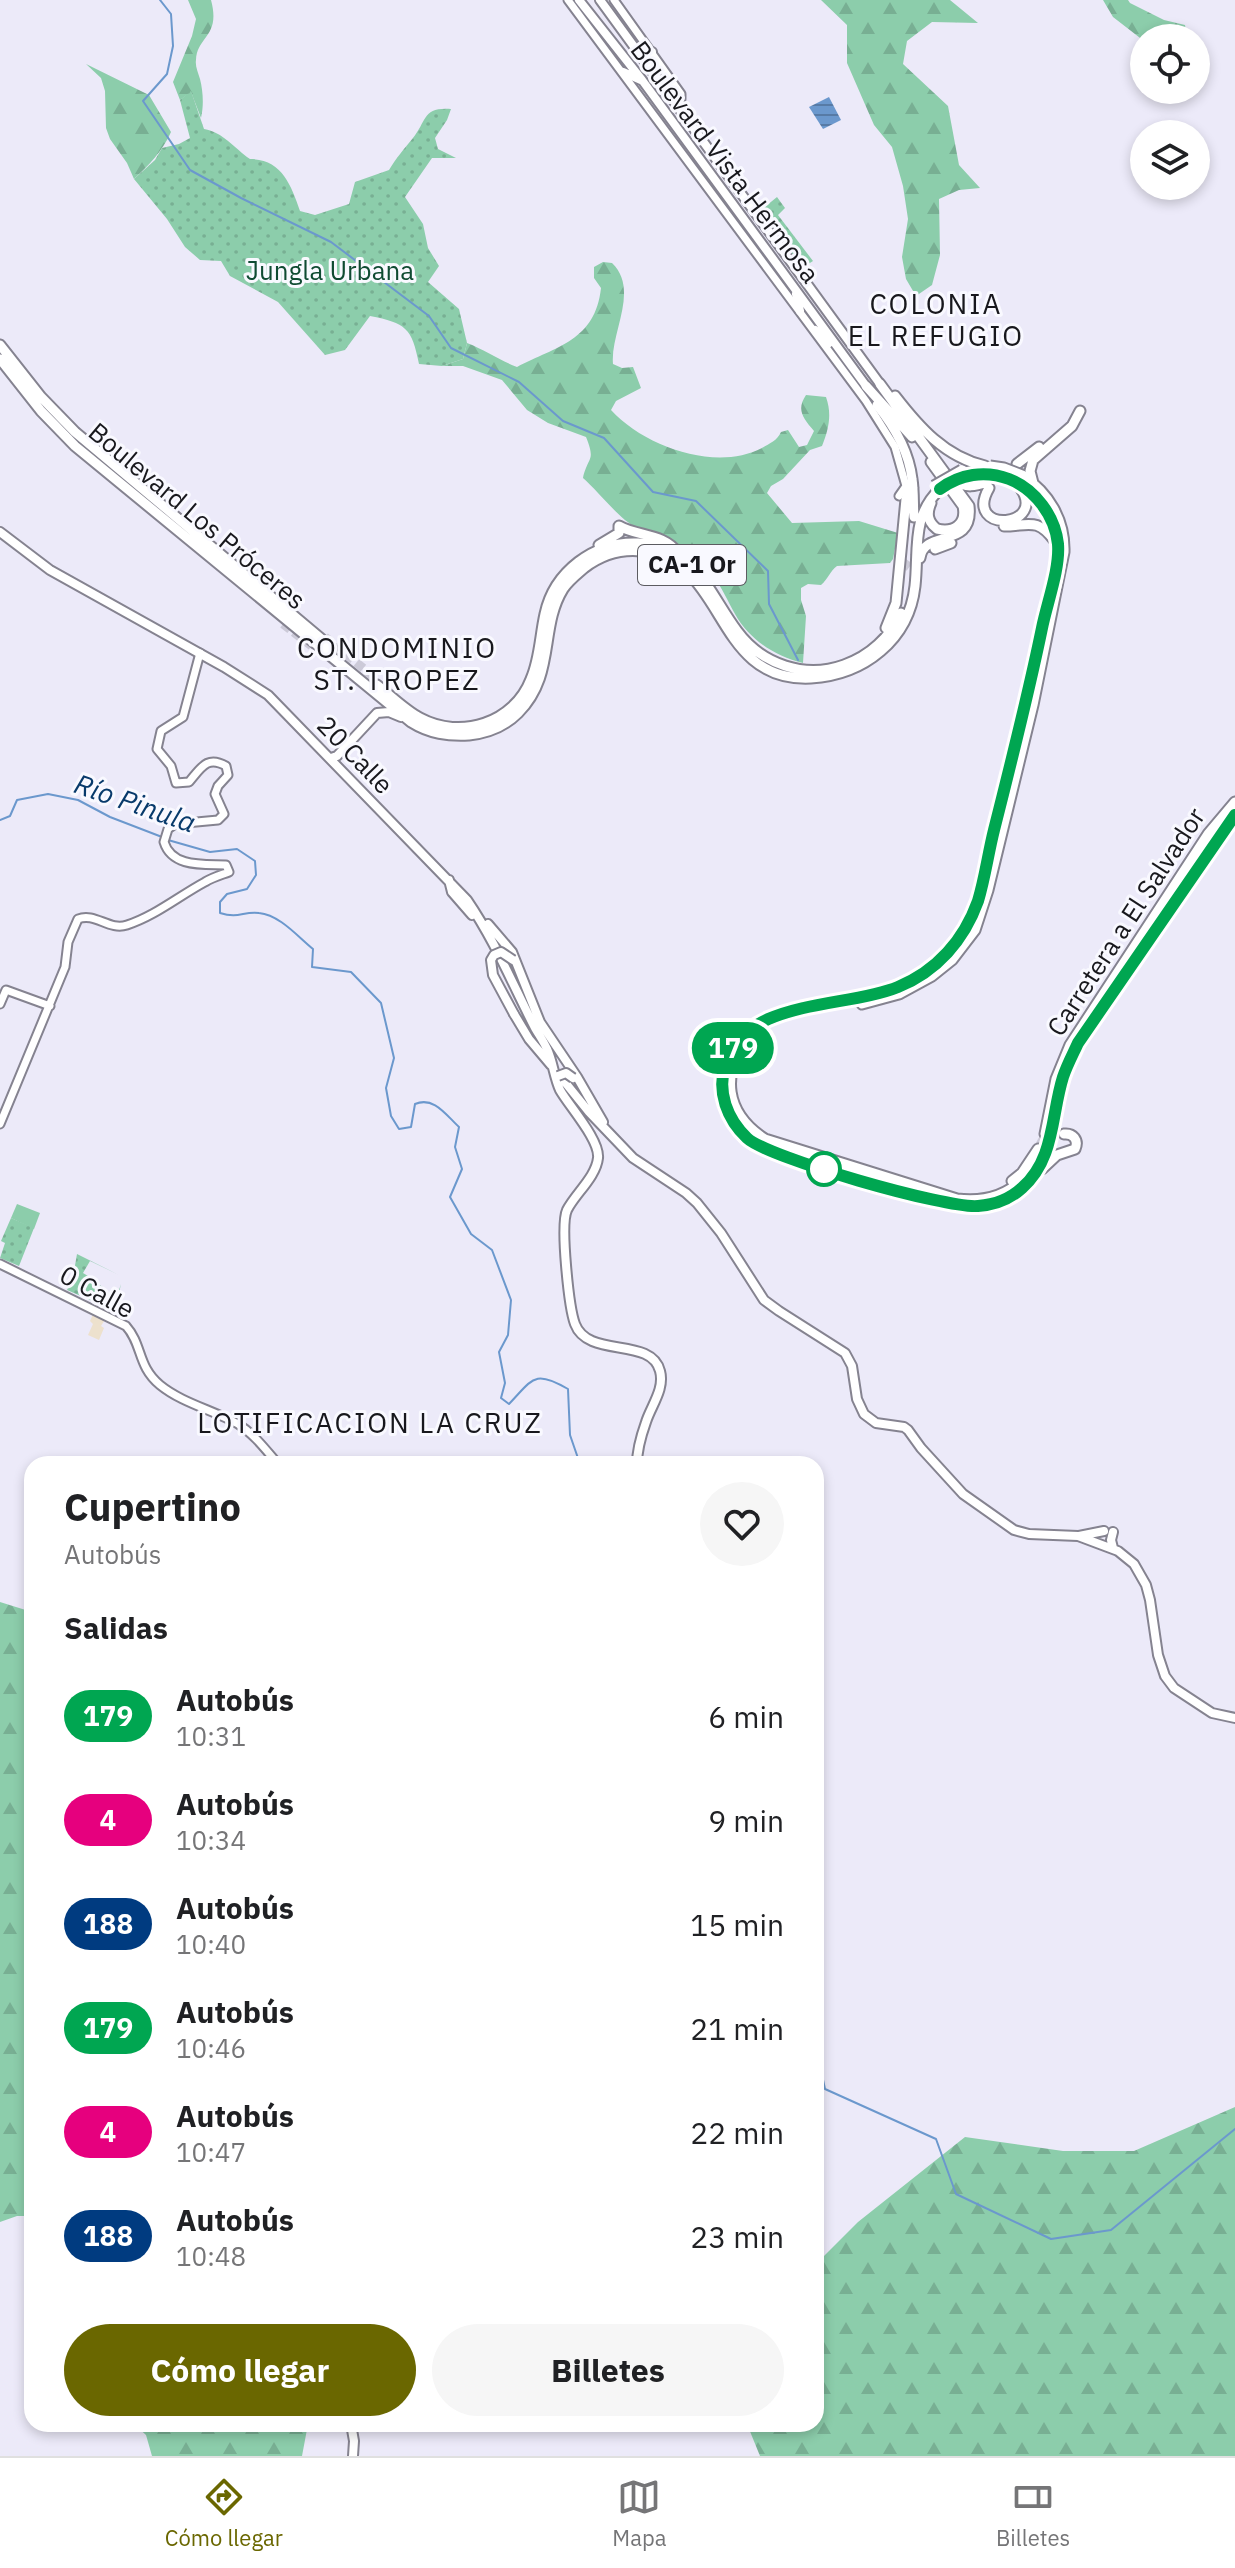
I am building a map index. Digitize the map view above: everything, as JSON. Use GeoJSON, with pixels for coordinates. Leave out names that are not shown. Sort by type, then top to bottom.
{"type":"FeatureCollection","features":[{"type":"Feature","properties":{"kind":"highway","name":"Boulevard Los Próceres"},"geometry":{"type":"LineString","coordinates":[[0,345],[41,397],[75,432],[414,715],[436,725],[457,729],[486,724],[502,716],[525,691],[535,669],[552,593],[565,574],[584,558],[608,547],[631,543],[656,546],[680,556],[704,579],[745,641],[774,662],[801,670],[833,668],[856,660],[877,646],[899,617],[910,584],[914,517],[922,499],[936,490]]}},
{"type":"Feature","properties":{"kind":"highway","name":"Boulevard Los Próceres"},"geometry":{"type":"LineString","coordinates":[[0,359],[41,411],[75,446],[411,722],[425,731],[458,736],[484,733],[515,716],[539,680],[556,602],[563,588],[587,566],[613,553],[634,550],[650,552],[680,565],[701,587],[732,639],[769,670],[795,678],[832,676],[856,668],[894,639],[907,615],[915,588],[918,524],[936,490]]}},
{"type":"Feature","properties":{"kind":"highway"},"geometry":{"type":"LineString","coordinates":[[877,380],[966,498],[970,514],[962,531],[923,549],[915,588]]}},
{"type":"Feature","properties":{"kind":"highway"},"geometry":{"type":"LineString","coordinates":[[877,380],[890,388],[924,430],[943,447],[958,458],[986,466]]}},
{"type":"Feature","properties":{"kind":"highway"},"geometry":{"type":"LineString","coordinates":[[860,381],[895,431],[910,469],[914,517]]}},
{"type":"Feature","properties":{"kind":"highway"},"geometry":{"type":"LineString","coordinates":[[860,381],[917,443],[960,501],[964,515],[954,529],[937,529],[931,523],[928,512],[936,490]]}},
{"type":"Feature","properties":{"kind":"highway"},"geometry":{"type":"LineString","coordinates":[[1017,464],[1080,411],[1072,426],[1033,460],[1030,471],[1033,483]]}},
{"type":"Feature","properties":{"kind":"highway"},"geometry":{"type":"LineString","coordinates":[[930,451],[963,485],[988,485]]}},
{"type":"Feature","properties":{"kind":"highway","name":"Carretera a El Salvador"},"geometry":{"type":"LineString","coordinates":[[936,490],[964,473],[986,466],[1004,468],[1043,506],[1054,527],[1058,544],[981,890],[965,931],[953,947],[937,963],[900,986],[856,999],[779,1014],[753,1027],[730,1053],[721,1086],[734,1123],[749,1140],[763,1149],[916,1195],[965,1206],[991,1204],[1014,1195],[1036,1173],[1049,1144],[1064,1075],[1078,1043],[1235,815]]}},
{"type":"Feature","properties":{"kind":"highway","name":"Carretera a El Salvador"},"geometry":{"type":"LineString","coordinates":[[964,473],[995,475],[1033,483],[1044,493],[1059,518],[1063,533],[1063,558],[1033,705],[988,890],[975,930],[952,960],[912,988],[883,1000],[787,1019],[750,1037],[735,1056],[730,1074],[730,1088],[736,1107],[749,1126],[765,1139],[957,1199],[989,1199],[1008,1190],[1028,1173],[1042,1149],[1063,1058],[1079,1029],[1208,834],[1235,802]]}},
{"type":"Feature","properties":{"kind":"highway"},"geometry":{"type":"LineString","coordinates":[[988,485],[984,500],[987,514],[995,520],[1010,520],[1022,514],[1026,504],[1016,479]]}},
{"type":"Feature","properties":{"kind":"highway"},"geometry":{"type":"LineString","coordinates":[[935,549],[968,534],[988,485]]}},
{"type":"Feature","properties":{"kind":"highway"},"geometry":{"type":"LineString","coordinates":[[877,646],[896,603],[906,499],[913,488]]}},
{"type":"Feature","properties":{"kind":"highway"},"geometry":{"type":"LineString","coordinates":[[979,501],[981,512],[988,521],[1002,526],[1039,525],[1058,544]]}},
{"type":"Feature","properties":{"kind":"highway"},"geometry":{"type":"LineString","coordinates":[[584,558],[619,533],[619,526],[657,537],[673,547],[680,556]]}},
{"type":"Feature","properties":{"kind":"highway"},"geometry":{"type":"LineString","coordinates":[[899,617],[903,568]]}},
{"type":"Feature","properties":{"kind":"highway"},"geometry":{"type":"LineString","coordinates":[[254,581],[310,624]]}},
{"type":"Feature","properties":{"kind":"highway"},"geometry":{"type":"LineString","coordinates":[[271,607],[283,624]]}},
{"type":"Feature","properties":{"kind":"highway"},"geometry":{"type":"LineString","coordinates":[[1199,866],[1193,862],[1208,834]]}},
{"type":"Feature","properties":{"kind":"highway"},"geometry":{"type":"LineString","coordinates":[[1176,899],[1176,893],[1187,876],[1186,872],[1182,873]]}},
{"type":"Feature","properties":{"kind":"highway"},"geometry":{"type":"LineString","coordinates":[[1036,1173],[1057,1155],[1075,1149],[1075,1138],[1064,1134]]}},
{"type":"Feature","properties":{"kind":"highway"},"geometry":{"type":"LineString","coordinates":[[925,1189],[963,1195],[995,1191],[1022,1173],[1038,1149]]}},
{"type":"Feature","properties":{"kind":"main road","name":"Boulevard Vista Hermosa"},"geometry":{"type":"LineString","coordinates":[[579,0],[691,146],[860,381]]}},
{"type":"Feature","properties":{"kind":"main road","name":"Boulevard Vista Hermosa"},"geometry":{"type":"LineString","coordinates":[[600,0],[877,380]]}},
{"type":"Feature","properties":{"kind":"main road"},"geometry":{"type":"LineString","coordinates":[[606,37],[605,30],[589,5],[596,2],[608,17],[615,19]]}},
{"type":"Feature","properties":{"kind":"main road"},"geometry":{"type":"LineString","coordinates":[[652,52],[652,70]]}},
{"type":"Feature","properties":{"kind":"main road"},"geometry":{"type":"LineString","coordinates":[[623,72],[642,80]]}},
{"type":"Feature","properties":{"kind":"main road"},"geometry":{"type":"LineString","coordinates":[[691,146],[726,188],[731,190],[735,185]]}},
{"type":"Feature","properties":{"kind":"main road"},"geometry":{"type":"LineString","coordinates":[[793,286],[800,311]]}},
{"type":"Feature","properties":{"kind":"main road"},"geometry":{"type":"LineString","coordinates":[[815,330],[840,353]]}},
{"type":"Feature","properties":{"kind":"main road"},"geometry":{"type":"LineString","coordinates":[[860,381],[866,374],[866,366]]}},
{"type":"Feature","properties":{"kind":"main road"},"geometry":{"type":"LineString","coordinates":[[860,381],[870,377],[877,380]]}},
{"type":"Feature","properties":{"kind":"main road","name":"20 Calle"},"geometry":{"type":"LineString","coordinates":[[0,532],[50,570],[250,681],[268,695],[335,761],[473,910],[491,936],[546,1047],[552,1066],[563,1080]]}},
{"type":"Feature","properties":{"kind":"main road"},"geometry":{"type":"LineString","coordinates":[[373,690],[375,715]]}},
{"type":"Feature","properties":{"kind":"main road"},"geometry":{"type":"LineString","coordinates":[[335,761],[375,715],[389,712],[411,722]]}},
{"type":"Feature","properties":{"kind":"main road"},"geometry":{"type":"LineString","coordinates":[[448,880],[452,892],[490,942],[534,1040]]}},
{"type":"Feature","properties":{"kind":"main road"},"geometry":{"type":"LineString","coordinates":[[473,910],[512,952],[540,1022]]}},
{"type":"Feature","properties":{"kind":"main road"},"geometry":{"type":"LineString","coordinates":[[552,1066],[491,969],[494,955],[505,952],[513,960],[532,1011],[577,1077],[609,1133]]}},
{"type":"Feature","properties":{"kind":"main road"},"geometry":{"type":"LineString","coordinates":[[563,1080],[633,1158],[697,1203],[721,1233],[764,1300],[845,1353],[852,1366],[857,1399],[864,1414],[876,1423],[908,1430],[963,1494],[1014,1530],[1029,1534],[1078,1536],[1108,1532],[1113,1548]]}},
{"type":"Feature","properties":{"kind":"main road"},"geometry":{"type":"LineString","coordinates":[[563,1080],[598,1158],[596,1166],[565,1213],[565,1247],[575,1324],[584,1337],[596,1343],[647,1355],[656,1362],[661,1373],[661,1386],[646,1422],[639,1456]]}},
{"type":"Feature","properties":{"kind":"main road"},"geometry":{"type":"LineString","coordinates":[[1078,1536],[1113,1548],[1134,1564],[1146,1585],[1160,1665],[1169,1682],[1212,1713],[1235,1718]]}},
{"type":"Feature","properties":{"kind":"main road"},"geometry":{"type":"LineString","coordinates":[[352,2432],[353,2456]]}},
{"type":"Feature","properties":{"kind":"street"},"geometry":{"type":"LineString","coordinates":[[568,0],[800,311],[860,381],[895,447],[906,486],[899,496]]}},
{"type":"Feature","properties":{"kind":"street"},"geometry":{"type":"LineString","coordinates":[[614,0],[681,94],[678,105]]}},
{"type":"Feature","properties":{"kind":"street"},"geometry":{"type":"LineString","coordinates":[[0,1124],[65,967],[68,942],[75,922],[82,917],[91,917],[123,926],[229,872],[226,865],[178,859],[168,852],[164,842],[170,826],[218,820],[224,814],[215,794],[228,775],[226,766],[210,761],[189,782],[176,783],[171,766],[157,749],[161,731],[183,717],[200,653]]}},
{"type":"Feature","properties":{"kind":"street"},"geometry":{"type":"LineString","coordinates":[[0,1004],[6,990],[50,1006]]}},
{"type":"Feature","properties":{"kind":"street","name":"0 Calle"},"geometry":{"type":"LineString","coordinates":[[0,1264],[126,1326],[134,1336],[147,1372],[156,1382],[177,1396],[236,1423],[271,1456]]}},
{"type":"Feature","properties":{"kind":"shaded area"},"geometry":{"type":"Polygon","coordinates":[[[94,1312],[106,1318],[99,1340],[88,1335],[94,1312]]]}},
{"type":"Feature","properties":{"kind":"green space"},"geometry":{"type":"Polygon","coordinates":[[[188,0],[211,0],[213,12],[211,29],[197,52],[196,60],[202,93],[201,118],[191,92],[180,100],[173,82],[196,19],[188,0]]]}},
{"type":"Feature","properties":{"kind":"green space"},"geometry":{"type":"Polygon","coordinates":[[[821,0],[950,0],[978,23],[932,22],[907,41],[903,64],[948,106],[959,165],[980,188],[959,190],[939,199],[940,255],[932,285],[916,296],[906,279],[902,257],[908,219],[892,147],[874,125],[847,63],[847,25],[821,0]]]}},
{"type":"Feature","properties":{"kind":"green space"},"geometry":{"type":"Polygon","coordinates":[[[1103,0],[1128,0],[1164,20],[1181,24],[1130,24],[1130,30],[1113,17],[1103,0]]]}},
{"type":"Feature","properties":{"kind":"green space"},"geometry":{"type":"Polygon","coordinates":[[[86,64],[149,95],[171,132],[155,158],[134,179],[106,128],[105,91],[101,78],[86,64]]]}},
{"type":"Feature","properties":{"kind":"green space","name":"Jungla Urbana"},"geometry":{"type":"Polygon","coordinates":[[[191,91],[204,129],[223,137],[250,159],[270,163],[277,168],[293,191],[300,211],[315,215],[349,204],[355,182],[389,170],[426,116],[435,110],[451,109],[435,138],[438,149],[456,158],[432,158],[405,197],[423,224],[428,248],[439,266],[428,282],[459,309],[467,343],[463,359],[442,366],[419,364],[413,342],[405,329],[392,321],[370,316],[345,350],[325,355],[278,302],[230,276],[221,261],[200,260],[185,247],[134,179],[155,160],[162,148],[190,138],[180,100],[191,91]]]}},
{"type":"Feature","properties":{"kind":"green space"},"geometry":{"type":"Polygon","coordinates":[[[777,197],[785,208],[778,215],[813,261],[799,270],[756,214],[777,197]]]}},
{"type":"Feature","properties":{"kind":"green space"},"geometry":{"type":"Polygon","coordinates":[[[603,262],[612,263],[624,286],[613,364],[622,368],[633,367],[641,388],[616,401],[611,410],[625,423],[642,435],[682,452],[703,456],[744,455],[762,448],[788,430],[799,447],[807,445],[814,431],[802,414],[801,405],[806,395],[826,397],[829,422],[822,446],[810,450],[767,493],[792,523],[859,521],[898,533],[890,563],[837,566],[821,585],[808,584],[801,588],[806,616],[803,663],[772,651],[755,639],[741,623],[716,580],[698,561],[671,540],[630,524],[583,478],[591,455],[586,437],[548,423],[527,410],[502,380],[463,366],[442,366],[463,359],[467,343],[517,367],[572,340],[591,320],[597,306],[601,288],[594,278],[594,267],[603,262]]]}},
{"type":"Feature","properties":{"kind":"green space"},"geometry":{"type":"Polygon","coordinates":[[[17,1204],[40,1213],[34,1229],[11,1218],[17,1204]]]}},
{"type":"Feature","properties":{"kind":"green space"},"geometry":{"type":"Polygon","coordinates":[[[11,1218],[34,1228],[19,1266],[0,1258],[5,1243],[1,1241],[11,1218]]]}},
{"type":"Feature","properties":{"kind":"green space"},"geometry":{"type":"Polygon","coordinates":[[[77,1254],[119,1275],[90,1261],[83,1273],[103,1287],[99,1294],[109,1299],[114,1290],[118,1293],[121,1284],[115,1311],[67,1290],[77,1254]]]}},
{"type":"Feature","properties":{"kind":"green space"},"geometry":{"type":"Polygon","coordinates":[[[0,1602],[24,1610],[24,2216],[0,2222],[0,1602]]]}},
{"type":"Feature","properties":{"kind":"green space"},"geometry":{"type":"Polygon","coordinates":[[[1235,2107],[1235,2456],[760,2456],[750,2432],[824,2432],[824,2256],[858,2222],[965,2137],[1063,2151],[1134,2151],[1235,2107]]]}},
{"type":"Feature","properties":{"kind":"green space"},"geometry":{"type":"Polygon","coordinates":[[[143,2432],[306,2432],[302,2456],[152,2456],[143,2432]]]}},
{"type":"Feature","properties":{"kind":"water"},"geometry":{"type":"Polygon","coordinates":[[[829,97],[841,120],[823,129],[809,107],[829,97]]]}},
{"type":"Feature","properties":{"kind":"waterway"},"geometry":{"type":"LineString","coordinates":[[160,0],[171,14],[173,46],[167,74],[143,101],[190,170],[331,242],[429,316],[451,348],[519,382],[563,421],[604,438],[653,492],[696,501],[768,571],[769,604],[798,660]]}},
{"type":"Feature","properties":{"kind":"waterway","name":"Río Pinula"},"geometry":{"type":"LineString","coordinates":[[0,820],[10,816],[17,800],[48,794],[78,800],[110,817],[162,837]]}},
{"type":"Feature","properties":{"kind":"waterway"},"geometry":{"type":"LineString","coordinates":[[168,840],[210,852],[237,849],[255,861],[256,875],[247,889],[227,894],[220,902],[220,913],[259,913],[274,918],[313,949],[312,967],[351,972],[381,1003],[394,1058],[386,1088],[391,1116],[399,1129],[411,1127],[415,1104],[422,1102],[439,1108],[459,1127],[455,1147],[462,1169],[450,1197],[471,1234],[492,1250],[511,1300],[508,1335],[499,1352],[505,1383],[501,1398],[509,1404],[529,1383],[541,1378],[568,1389],[570,1435],[577,1456]]}},
{"type":"Feature","properties":{"kind":"waterway"},"geometry":{"type":"LineString","coordinates":[[824,2084],[825,2089],[936,2139],[956,2194],[1051,2239],[1111,2230],[1235,2129]]}},
{"type":"Feature","properties":{"kind":"tunnel"},"geometry":{"type":"LineString","coordinates":[[903,568],[920,554]]}},
{"type":"Feature","properties":{"kind":"tunnel"},"geometry":{"type":"LineString","coordinates":[[283,624],[318,651]]}},
{"type":"Feature","properties":{"kind":"tunnel"},"geometry":{"type":"LineString","coordinates":[[325,637],[374,677],[372,689]]}},
{"type":"Feature","properties":{"kind":"tunnel"},"geometry":{"type":"LineString","coordinates":[[1038,1149],[1042,1141],[1064,1134]]}},
{"type":"Feature","properties":{"kind":"bus line","name":"179"},"geometry":{"type":"LineString","coordinates":[[940,489],[960,478],[983,474],[1022,485],[1046,511],[1058,544],[1031,680],[978,901],[971,920],[947,955],[914,979],[879,994],[779,1014],[745,1033],[725,1064],[721,1086],[728,1112],[744,1135],[763,1149],[952,1205],[979,1206],[1014,1195],[1036,1173],[1046,1153],[1064,1075],[1078,1043],[1235,815]]}},
{"type":"Feature","properties":{"kind":"district","name":"COLONIA EL REFUGIO"},"geometry":{"type":"Point","coordinates":[936,320]}},
{"type":"Feature","properties":{"kind":"district","name":"CONDOMINIO ST. TROPEZ"},"geometry":{"type":"Point","coordinates":[397,664]}},
{"type":"Feature","properties":{"kind":"district","name":"LOTIFICACION LA CRUZ"},"geometry":{"type":"Point","coordinates":[370,1423]}}]}
